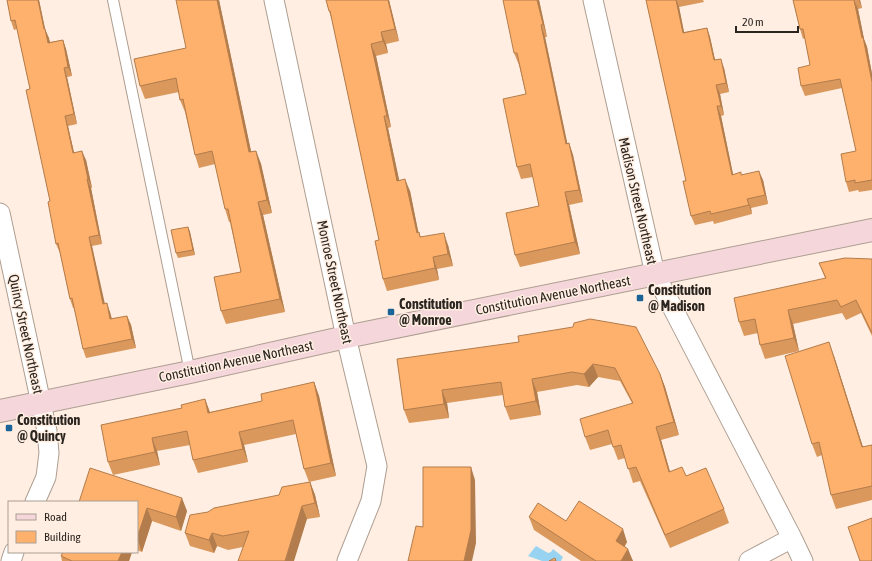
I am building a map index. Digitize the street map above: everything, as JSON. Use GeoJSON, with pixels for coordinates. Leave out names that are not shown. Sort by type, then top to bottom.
{"type":"FeatureCollection","features":[{"type":"Feature","properties":{"kind":"street","name":"Monroe Street Northeast"},"geometry":{"type":"LineString","coordinates":[[274,0],[346,337],[377,466],[371,501],[348,561]]}},
{"type":"Feature","properties":{"kind":"street","name":"Madison Street Northeast"},"geometry":{"type":"LineString","coordinates":[[592,0],[654,274],[803,561]]}},
{"type":"Feature","properties":{"kind":"street","name":"Quincy Street Northeast"},"geometry":{"type":"LineString","coordinates":[[0,213],[47,430],[49,453],[46,477],[36,501]]}},
{"type":"Feature","properties":{"kind":"street","name":"Constitution Avenue Northeast"},"geometry":{"type":"LineString","coordinates":[[0,411],[190,372],[346,337],[872,230]]}},
{"type":"Feature","properties":{"kind":"street"},"geometry":{"type":"LineString","coordinates":[[749,561],[792,538]]}},
{"type":"Feature","properties":{"kind":"lane"},"geometry":{"type":"LineString","coordinates":[[113,0],[190,372]]}},
{"type":"Feature","properties":{"kind":"water"},"geometry":{"type":"Polygon","coordinates":[[[536,546],[548,553],[553,549],[563,557],[561,561],[542,561],[528,556],[536,546]]]}},
{"type":"Feature","properties":{"kind":"building"},"geometry":{"type":"Polygon","coordinates":[[[7,0],[38,0],[48,43],[63,40],[68,67],[64,68],[74,114],[65,116],[73,153],[82,151],[88,179],[99,235],[89,237],[103,304],[107,303],[110,319],[127,316],[132,339],[83,349],[58,243],[56,244],[48,202],[50,201],[26,90],[30,89],[15,20],[11,21],[7,0]]]}},
{"type":"Feature","properties":{"kind":"building"},"geometry":{"type":"Polygon","coordinates":[[[176,0],[217,0],[249,152],[256,151],[267,200],[258,202],[280,299],[221,311],[214,277],[241,272],[228,209],[225,209],[212,151],[195,155],[183,99],[180,100],[176,78],[140,86],[134,59],[186,48],[176,0]]]}},
{"type":"Feature","properties":{"kind":"building"},"geometry":{"type":"Polygon","coordinates":[[[326,0],[388,0],[395,29],[381,32],[383,41],[371,44],[387,116],[384,116],[397,181],[405,179],[417,233],[419,232],[420,237],[444,233],[448,254],[433,257],[435,268],[383,279],[375,241],[379,240],[330,11],[326,0]]]}},
{"type":"Feature","properties":{"kind":"building"},"geometry":{"type":"Polygon","coordinates":[[[503,0],[537,0],[566,144],[569,143],[579,190],[565,192],[575,242],[515,255],[506,213],[539,206],[530,164],[517,167],[503,99],[526,94],[517,53],[514,53],[503,0]]]}},
{"type":"Feature","properties":{"kind":"building"},"geometry":{"type":"Polygon","coordinates":[[[646,0],[676,0],[683,33],[707,28],[714,60],[721,59],[726,83],[716,85],[721,106],[717,106],[732,175],[741,172],[741,175],[759,171],[765,195],[747,199],[749,205],[711,214],[710,211],[691,216],[683,181],[686,181],[646,0]]]}},
{"type":"Feature","properties":{"kind":"building"},"geometry":{"type":"Polygon","coordinates":[[[793,0],[854,0],[872,82],[872,180],[855,183],[855,180],[846,182],[841,154],[856,151],[840,79],[801,86],[798,68],[810,65],[803,29],[800,29],[793,0]]]}},
{"type":"Feature","properties":{"kind":"building"},"geometry":{"type":"Polygon","coordinates":[[[188,227],[193,250],[176,253],[171,230],[188,227]]]}},
{"type":"Feature","properties":{"kind":"building"},"geometry":{"type":"Polygon","coordinates":[[[845,258],[872,259],[872,333],[856,300],[841,307],[837,300],[788,310],[794,338],[760,345],[755,319],[739,322],[734,298],[826,278],[819,263],[845,258]]]}},
{"type":"Feature","properties":{"kind":"building"},"geometry":{"type":"Polygon","coordinates":[[[590,319],[636,327],[660,374],[674,422],[656,427],[669,472],[682,467],[686,476],[706,468],[724,509],[665,535],[636,467],[628,469],[621,445],[613,447],[608,430],[585,437],[580,419],[633,403],[615,368],[593,364],[584,374],[572,372],[532,379],[536,401],[505,407],[501,382],[442,390],[444,404],[404,410],[397,359],[519,342],[518,336],[573,327],[574,323],[590,319]]]}},
{"type":"Feature","properties":{"kind":"building"},"geometry":{"type":"Polygon","coordinates":[[[829,342],[862,447],[872,445],[872,486],[831,495],[819,442],[812,444],[785,356],[829,342]]]}},
{"type":"Feature","properties":{"kind":"building"},"geometry":{"type":"Polygon","coordinates":[[[314,382],[331,463],[304,469],[293,420],[239,432],[243,449],[193,460],[187,431],[152,438],[155,452],[108,462],[101,425],[182,408],[181,405],[205,399],[208,413],[262,401],[261,394],[314,382]]]}},
{"type":"Feature","properties":{"kind":"building"},"geometry":{"type":"Polygon","coordinates":[[[423,467],[471,467],[471,530],[464,561],[408,561],[416,526],[423,527],[423,467]]]}},
{"type":"Feature","properties":{"kind":"building"},"geometry":{"type":"Polygon","coordinates":[[[90,468],[182,498],[176,517],[147,508],[138,535],[138,501],[79,501],[90,468]]]}},
{"type":"Feature","properties":{"kind":"building"},"geometry":{"type":"Polygon","coordinates":[[[310,482],[315,503],[302,506],[285,561],[238,561],[249,531],[223,536],[212,533],[209,540],[185,533],[190,515],[208,512],[214,508],[279,495],[282,487],[310,482]]]}},
{"type":"Feature","properties":{"kind":"building"},"geometry":{"type":"Polygon","coordinates":[[[579,501],[623,529],[616,541],[628,549],[621,561],[596,561],[529,517],[538,503],[566,521],[579,501]]]}},
{"type":"Feature","properties":{"kind":"building"},"geometry":{"type":"Polygon","coordinates":[[[872,518],[872,561],[860,561],[848,527],[872,518]]]}},
{"type":"Feature","properties":{"kind":"building"},"geometry":{"type":"Polygon","coordinates":[[[62,553],[122,553],[118,561],[72,561],[61,556],[62,553]]]}},
{"type":"Feature","properties":{"kind":"building"},"geometry":{"type":"Polygon","coordinates":[[[555,558],[556,561],[549,561],[555,558]]]}},
{"type":"Feature","properties":{"kind":"place","name":"Constitution @ Madison"},"geometry":{"type":"Point","coordinates":[640,298]}},
{"type":"Feature","properties":{"kind":"place","name":"Constitution @ Monroe"},"geometry":{"type":"Point","coordinates":[391,312]}},
{"type":"Feature","properties":{"kind":"place","name":"Constitution @ Quincy"},"geometry":{"type":"Point","coordinates":[9,428]}}]}
